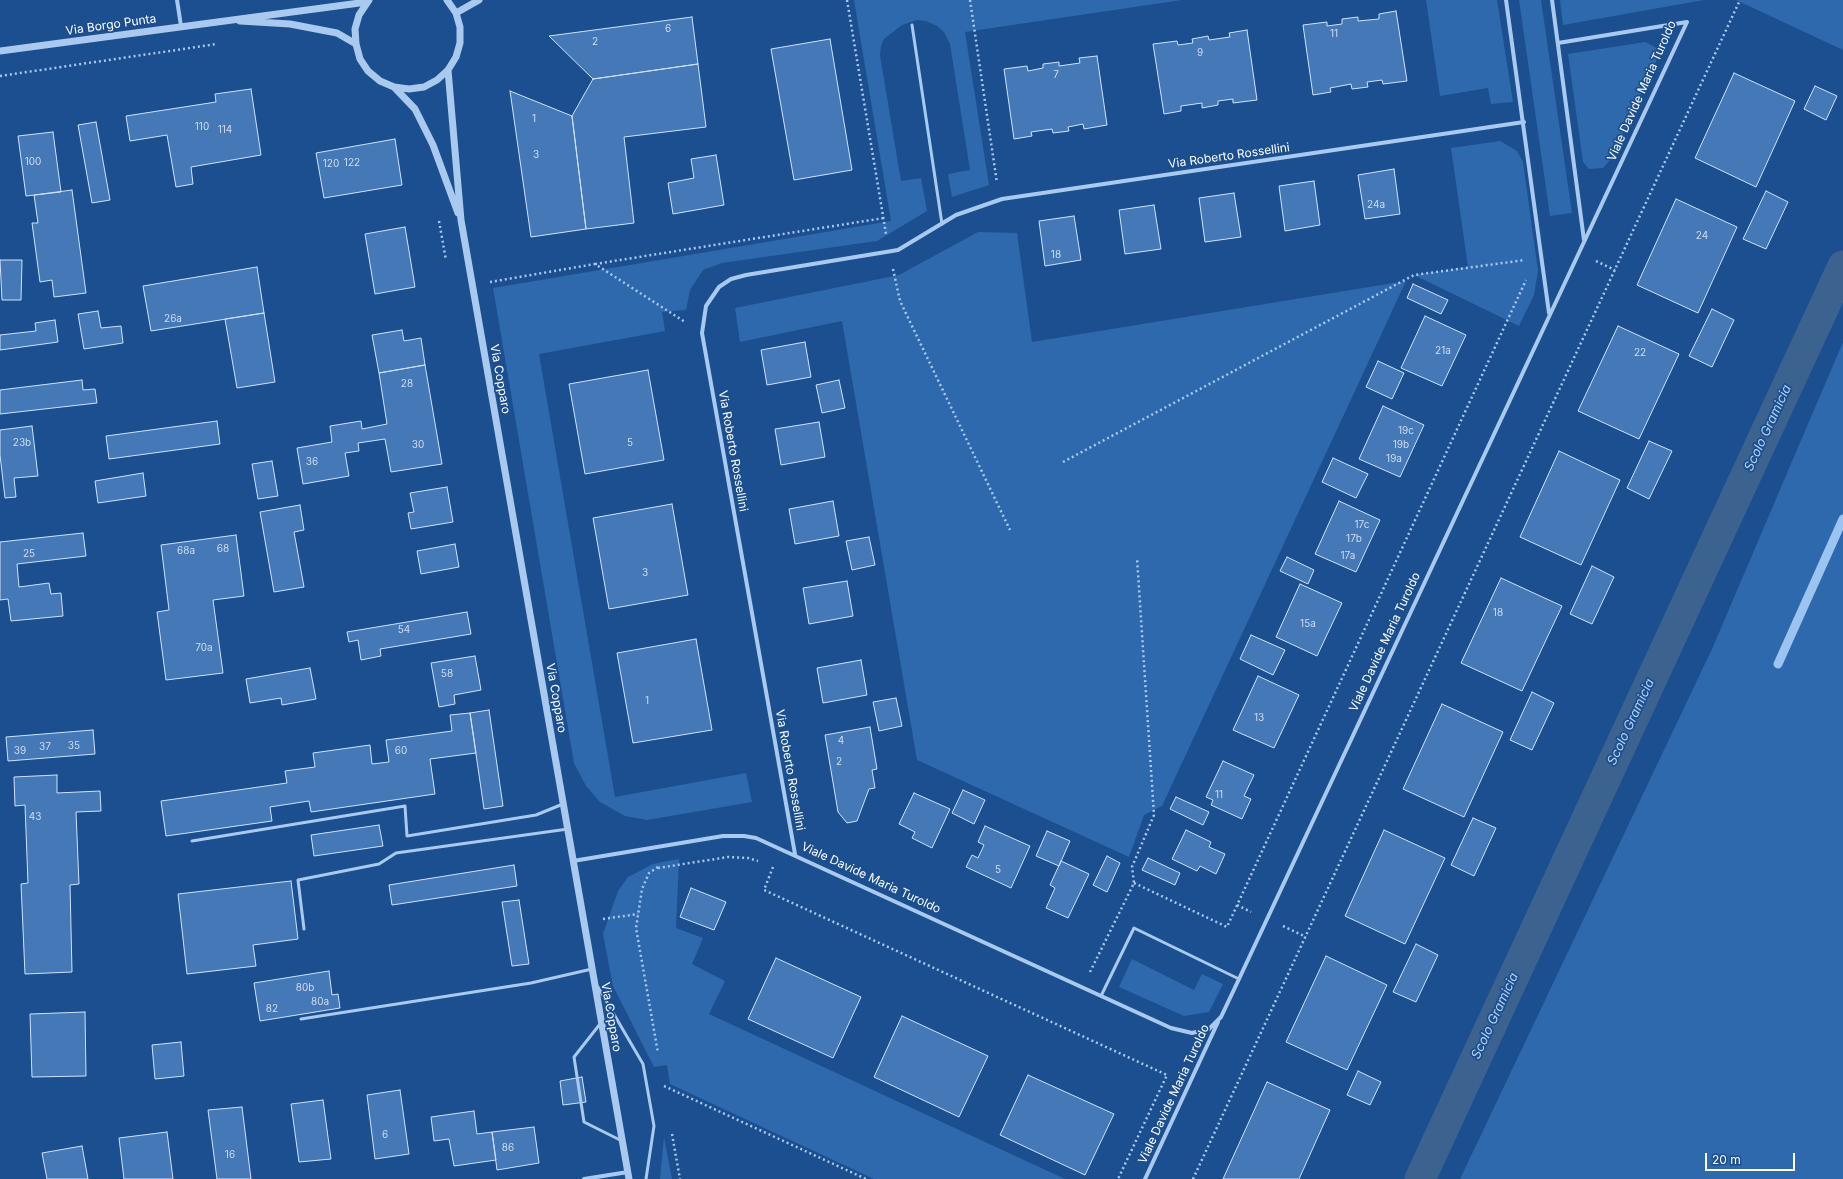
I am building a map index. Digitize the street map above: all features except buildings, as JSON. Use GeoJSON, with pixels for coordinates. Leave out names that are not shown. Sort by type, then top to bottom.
{"type":"FeatureCollection","features":[{"type":"Feature","properties":{"kind":"street"},"geometry":{"type":"LineString","coordinates":[[177,0],[181,26]]}},
{"type":"Feature","properties":{"kind":"street"},"geometry":{"type":"LineString","coordinates":[[368,1],[359,15],[355,29],[356,44],[360,59],[368,71],[380,81],[394,87],[409,89],[424,86],[437,80],[448,70],[456,57],[460,43],[460,28],[456,13],[447,0]]}},
{"type":"Feature","properties":{"kind":"street"},"geometry":{"type":"LineString","coordinates":[[456,13],[479,0]]}},
{"type":"Feature","properties":{"kind":"street"},"geometry":{"type":"LineString","coordinates":[[1506,0],[1550,314]]}},
{"type":"Feature","properties":{"kind":"street","name":"Viale Davide Maria Turoldo"},"geometry":{"type":"LineString","coordinates":[[1552,0],[1584,240]]}},
{"type":"Feature","properties":{"kind":"street","name":"Via Borgo Punta"},"geometry":{"type":"LineString","coordinates":[[0,51],[368,1]]}},
{"type":"Feature","properties":{"kind":"street","name":"Via Borgo Punta"},"geometry":{"type":"LineString","coordinates":[[224,20],[290,24],[337,33],[356,44]]}},
{"type":"Feature","properties":{"kind":"street","name":"Viale Davide Maria Turoldo"},"geometry":{"type":"LineString","coordinates":[[1145,1179],[1687,22],[1558,43]]}},
{"type":"Feature","properties":{"kind":"street","name":"Via Copparo"},"geometry":{"type":"LineString","coordinates":[[448,70],[461,220],[628,1176]]}},
{"type":"Feature","properties":{"kind":"street","name":"Via Copparo"},"geometry":{"type":"LineString","coordinates":[[394,87],[415,109],[433,145],[461,220]]}},
{"type":"Feature","properties":{"kind":"street","name":"Via Roberto Rossellini"},"geometry":{"type":"LineString","coordinates":[[795,854],[702,333],[704,314],[709,299],[719,287],[731,279],[746,275],[890,252],[905,247],[968,210],[999,200],[1524,122]]}},
{"type":"Feature","properties":{"kind":"street","name":"Viale Davide Maria Turoldo"},"geometry":{"type":"LineString","coordinates":[[573,860],[723,836],[744,836],[756,838],[795,854],[1182,1032],[1201,1032],[1212,1026],[1221,1017]]}},
{"type":"Feature","properties":{"kind":"street"},"geometry":{"type":"LineString","coordinates":[[584,1179],[628,1176]]}},
{"type":"Feature","properties":{"kind":"lane"},"geometry":{"type":"LineString","coordinates":[[912,25],[942,224]]}},
{"type":"Feature","properties":{"kind":"lane"},"geometry":{"type":"LineString","coordinates":[[192,841],[405,806],[407,836],[536,815],[563,804]]}},
{"type":"Feature","properties":{"kind":"lane"},"geometry":{"type":"LineString","coordinates":[[304,929],[298,880],[379,864],[396,853],[568,829]]}},
{"type":"Feature","properties":{"kind":"lane"},"geometry":{"type":"LineString","coordinates":[[1101,996],[1134,928],[1239,979]]}},
{"type":"Feature","properties":{"kind":"lane"},"geometry":{"type":"LineString","coordinates":[[301,1020],[531,982],[592,969]]}},
{"type":"Feature","properties":{"kind":"lane"},"geometry":{"type":"LineString","coordinates":[[594,980],[643,1064],[654,1126],[646,1179]]}},
{"type":"Feature","properties":{"kind":"lane"},"geometry":{"type":"LineString","coordinates":[[601,1023],[574,1057],[584,1122],[622,1142]]}},
{"type":"Feature","properties":{"kind":"path"},"geometry":{"type":"LineString","coordinates":[[847,0],[884,218],[900,301],[1010,530]]}},
{"type":"Feature","properties":{"kind":"path"},"geometry":{"type":"LineString","coordinates":[[970,0],[999,200]]}},
{"type":"Feature","properties":{"kind":"path"},"geometry":{"type":"LineString","coordinates":[[1193,1179],[1740,0]]}},
{"type":"Feature","properties":{"kind":"path"},"geometry":{"type":"LineString","coordinates":[[0,76],[221,43]]}},
{"type":"Feature","properties":{"kind":"path"},"geometry":{"type":"LineString","coordinates":[[439,218],[447,265]]}},
{"type":"Feature","properties":{"kind":"path"},"geometry":{"type":"LineString","coordinates":[[473,285],[884,218]]}},
{"type":"Feature","properties":{"kind":"path"},"geometry":{"type":"LineString","coordinates":[[1579,253],[1615,270]]}},
{"type":"Feature","properties":{"kind":"path"},"geometry":{"type":"LineString","coordinates":[[1063,462],[1414,275],[1543,257]]}},
{"type":"Feature","properties":{"kind":"path"},"geometry":{"type":"LineString","coordinates":[[1526,259],[1527,266]]}},
{"type":"Feature","properties":{"kind":"path"},"geometry":{"type":"LineString","coordinates":[[595,264],[702,333]]}},
{"type":"Feature","properties":{"kind":"path"},"geometry":{"type":"LineString","coordinates":[[1134,883],[1227,927],[1526,278]]}},
{"type":"Feature","properties":{"kind":"path"},"geometry":{"type":"LineString","coordinates":[[1083,987],[1134,883],[1132,867],[1154,815],[1137,558]]}},
{"type":"Feature","properties":{"kind":"path"},"geometry":{"type":"LineString","coordinates":[[655,847],[658,868]]}},
{"type":"Feature","properties":{"kind":"path"},"geometry":{"type":"LineString","coordinates":[[658,1054],[636,928],[642,889],[649,873],[658,868],[728,857],[748,858],[763,863]]}},
{"type":"Feature","properties":{"kind":"path"},"geometry":{"type":"LineString","coordinates":[[769,866],[775,868],[764,890],[1167,1075],[1118,1179]]}},
{"type":"Feature","properties":{"kind":"path"},"geometry":{"type":"LineString","coordinates":[[665,1093],[664,1085],[866,1179]]}},
{"type":"Feature","properties":{"kind":"path"},"geometry":{"type":"LineString","coordinates":[[671,1131],[680,1179]]}},
{"type":"Feature","properties":{"kind":"shaded area"},"geometry":{"type":"Polygon","coordinates":[[[854,0],[1182,0],[965,32],[989,185],[952,197],[948,174],[970,170],[950,44],[944,32],[937,26],[926,21],[917,20],[902,25],[884,39],[881,46],[880,55],[901,181],[921,178],[927,211],[877,241],[722,263],[703,270],[690,290],[686,310],[662,312],[665,331],[539,354],[615,797],[746,773],[752,802],[647,820],[625,816],[600,802],[586,786],[574,763],[493,288],[891,221],[854,0]]]}},
{"type":"Feature","properties":{"kind":"shaded area"},"geometry":{"type":"Polygon","coordinates":[[[1426,0],[1497,0],[1513,102],[1491,104],[1488,88],[1440,96],[1426,0]]]}},
{"type":"Feature","properties":{"kind":"shaded area"},"geometry":{"type":"Polygon","coordinates":[[[1519,0],[1541,0],[1572,213],[1550,216],[1519,0]]]}},
{"type":"Feature","properties":{"kind":"shaded area"},"geometry":{"type":"Polygon","coordinates":[[[1560,0],[1704,0],[1563,25],[1560,0]]]}},
{"type":"Feature","properties":{"kind":"shaded area"},"geometry":{"type":"Polygon","coordinates":[[[1736,0],[1843,0],[1843,50],[1736,0]]]}},
{"type":"Feature","properties":{"kind":"shaded area"},"geometry":{"type":"Polygon","coordinates":[[[1645,42],[1655,47],[1659,52],[1655,64],[1611,159],[1603,168],[1589,169],[1583,162],[1568,54],[1645,42]]]}},
{"type":"Feature","properties":{"kind":"shaded area"},"geometry":{"type":"Polygon","coordinates":[[[1500,141],[1517,151],[1523,162],[1538,271],[1534,295],[1519,326],[1414,275],[1468,267],[1451,148],[1500,141]]]}},
{"type":"Feature","properties":{"kind":"shaded area"},"geometry":{"type":"Polygon","coordinates":[[[978,232],[1017,233],[1032,342],[1406,281],[1162,806],[1144,815],[1129,857],[917,760],[842,321],[740,342],[735,308],[899,275],[978,232]]]}},
{"type":"Feature","properties":{"kind":"shaded area"},"geometry":{"type":"Polygon","coordinates":[[[1843,342],[1843,1179],[1460,1179],[1712,649],[1843,342]]]}},
{"type":"Feature","properties":{"kind":"shaded area"},"geometry":{"type":"Polygon","coordinates":[[[679,859],[676,928],[703,938],[692,964],[725,981],[709,1014],[1065,1179],[874,1179],[670,1084],[667,1065],[654,1067],[613,986],[603,934],[618,891],[628,877],[653,864],[679,859]]]}},
{"type":"Feature","properties":{"kind":"shaded area"},"geometry":{"type":"Polygon","coordinates":[[[1132,959],[1194,990],[1202,974],[1223,984],[1209,1012],[1184,1016],[1119,987],[1132,959]]]}},
{"type":"Feature","properties":{"kind":"shaded area"},"geometry":{"type":"Polygon","coordinates":[[[664,1137],[672,1179],[660,1179],[664,1137]]]}},
{"type":"Feature","properties":{"kind":"waterway","name":"Scolo Gramicia"},"geometry":{"type":"LineString","coordinates":[[1420,1179],[1843,266]]}},
{"type":"Feature","properties":{"kind":"waterway"},"geometry":{"type":"LineString","coordinates":[[1778,664],[1843,519]]}}]}
